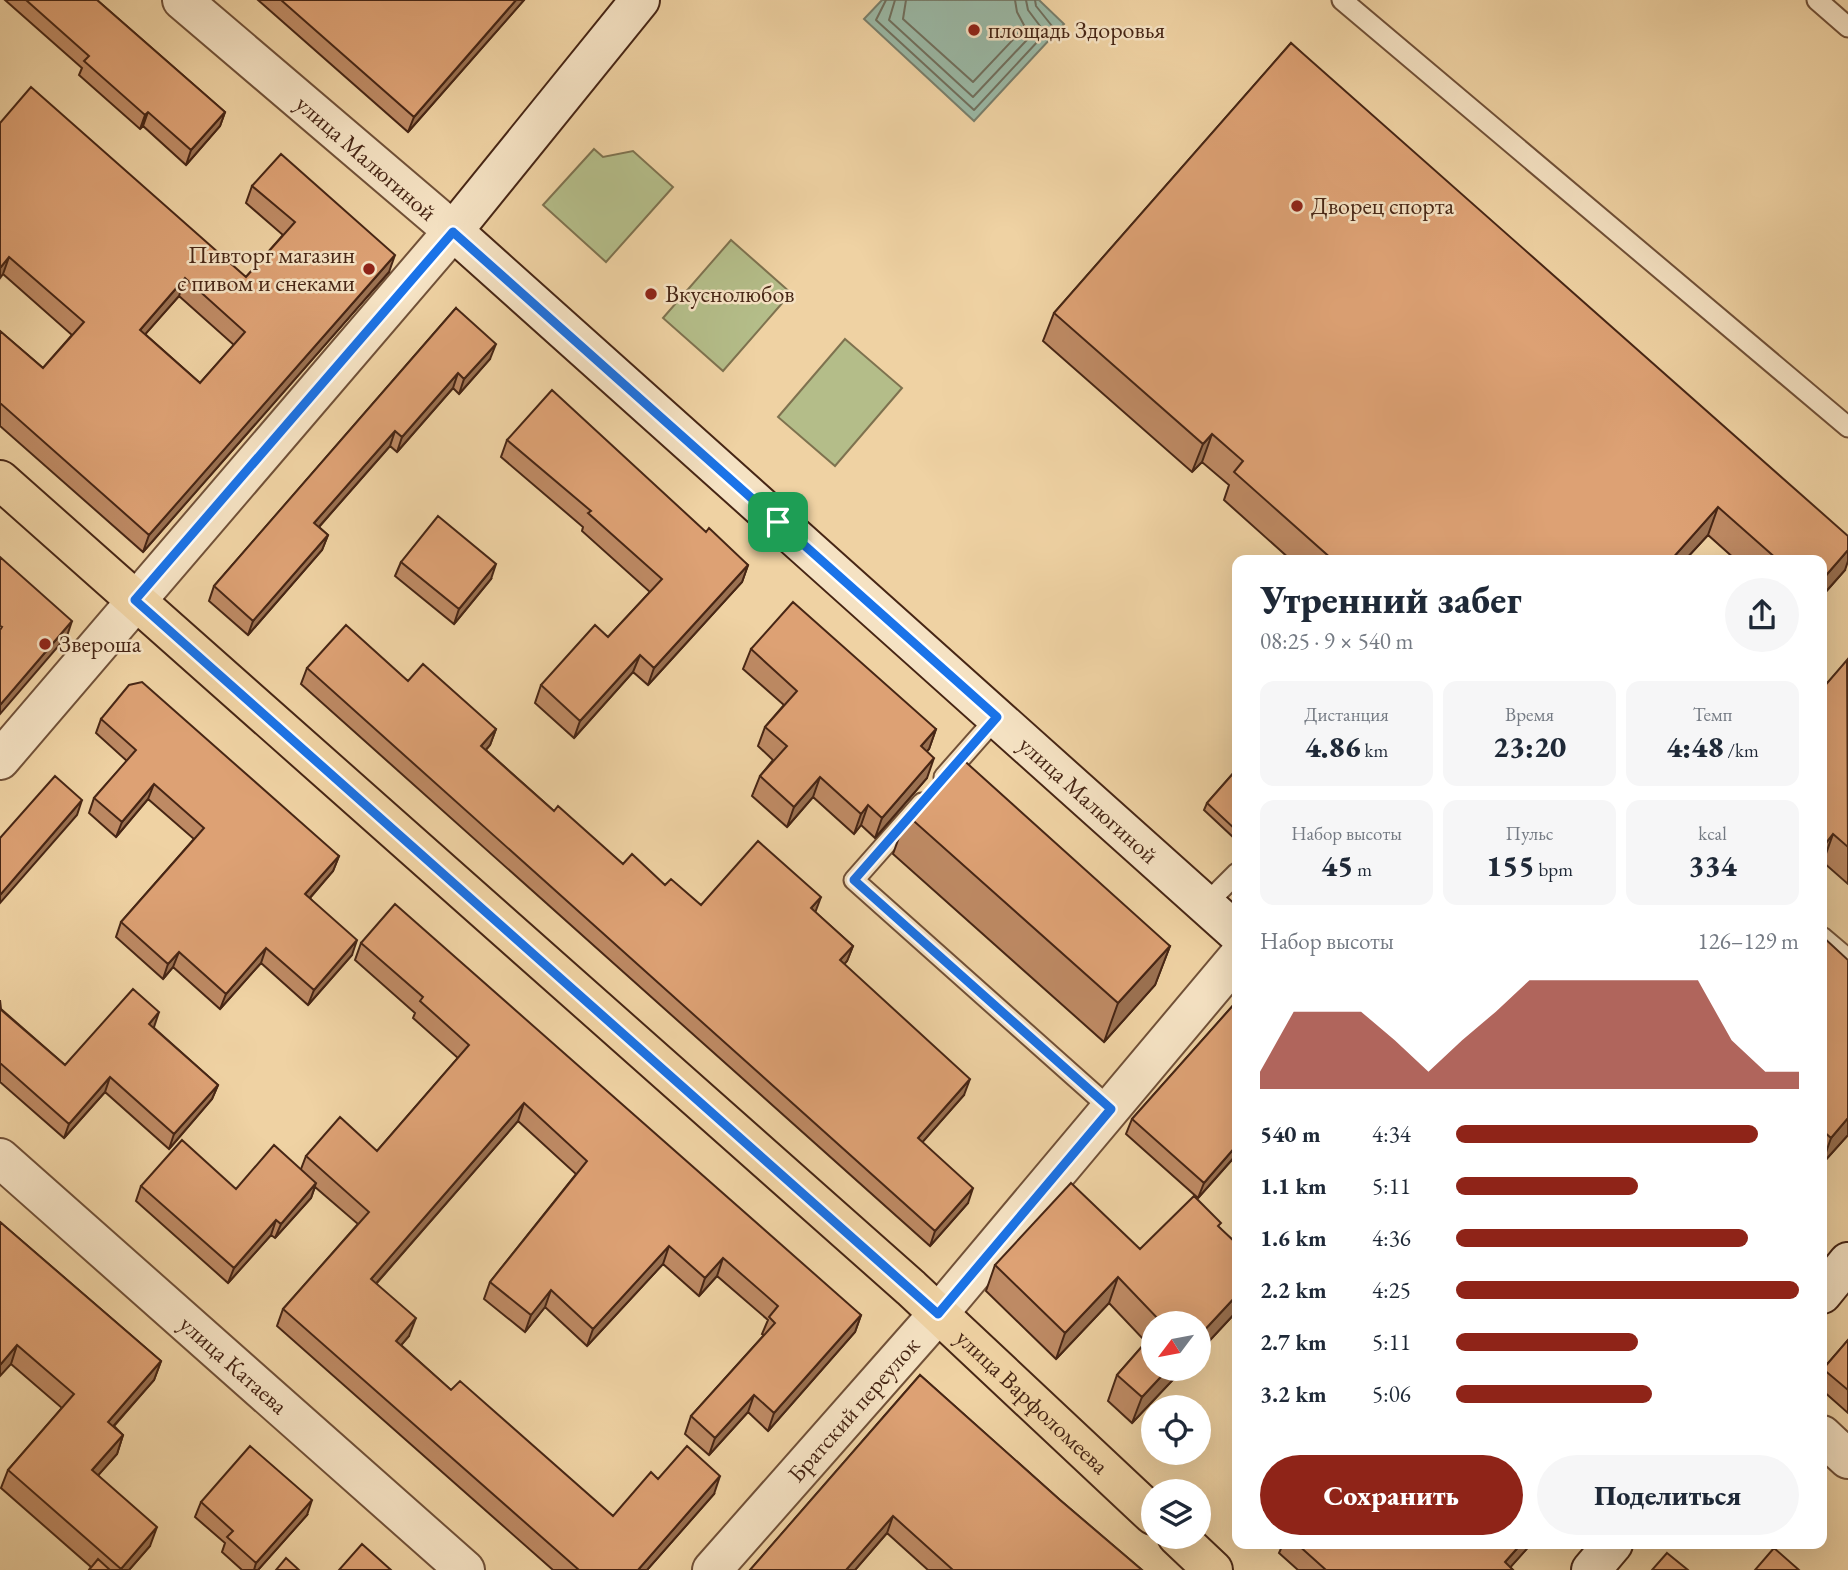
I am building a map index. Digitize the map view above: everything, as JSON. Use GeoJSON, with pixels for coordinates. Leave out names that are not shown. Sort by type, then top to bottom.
{"type":"FeatureCollection","features":[{"type":"Feature","properties":{"kind":"main road","name":"улица Варфоломеева"},"geometry":{"type":"LineString","coordinates":[[0,480],[938,1314],[1141,1504]]}},
{"type":"Feature","properties":{"kind":"main road"},"geometry":{"type":"LineString","coordinates":[[1191,1549],[1213,1570]]}},
{"type":"Feature","properties":{"kind":"street","name":"улица Малюгиной"},"geometry":{"type":"LineString","coordinates":[[183,0],[453,232],[1232,928]]}},
{"type":"Feature","properties":{"kind":"street"},"geometry":{"type":"LineString","coordinates":[[0,760],[453,232],[640,0]]}},
{"type":"Feature","properties":{"kind":"street","name":"Братский переулок"},"geometry":{"type":"LineString","coordinates":[[712,1570],[938,1314],[1232,964]]}},
{"type":"Feature","properties":{"kind":"street","name":"улица Катаева"},"geometry":{"type":"LineString","coordinates":[[0,1158],[465,1570]]}},
{"type":"Feature","properties":{"kind":"street"},"geometry":{"type":"LineString","coordinates":[[1827,1288],[1848,1262]]}},
{"type":"Feature","properties":{"kind":"street"},"geometry":{"type":"LineString","coordinates":[[1827,1440],[1848,1459]]}},
{"type":"Feature","properties":{"kind":"street"},"geometry":{"type":"LineString","coordinates":[[1591,1570],[1609,1549]]}},
{"type":"Feature","properties":{"kind":"lane"},"geometry":{"type":"LineString","coordinates":[[1342,0],[1848,427]]}},
{"type":"Feature","properties":{"kind":"lane"},"geometry":{"type":"LineString","coordinates":[[1817,0],[1848,27]]}},
{"type":"Feature","properties":{"kind":"lane"},"geometry":{"type":"LineString","coordinates":[[997,717],[854,880],[1111,1109]]}},
{"type":"Feature","properties":{"kind":"lane"},"geometry":{"type":"LineString","coordinates":[[1206,904],[1232,878]]}},
{"type":"Feature","properties":{"kind":"lane"},"geometry":{"type":"LineString","coordinates":[[1827,941],[1848,959]]}},
{"type":"Feature","properties":{"kind":"green space"},"geometry":{"type":"Polygon","coordinates":[[[594,149],[603,157],[633,151],[673,187],[606,262],[543,205],[594,149]]]}},
{"type":"Feature","properties":{"kind":"green space"},"geometry":{"type":"Polygon","coordinates":[[[731,240],[791,293],[723,371],[663,318],[731,240]]]}},
{"type":"Feature","properties":{"kind":"green space"},"geometry":{"type":"Polygon","coordinates":[[[845,339],[902,388],[835,466],[778,417],[845,339]]]}},
{"type":"Feature","properties":{"kind":"water"},"geometry":{"type":"Polygon","coordinates":[[[882,0],[1039,0],[1064,24],[974,121],[864,19],[882,0]]]}},
{"type":"Feature","properties":{"kind":"building"},"geometry":{"type":"Polygon","coordinates":[[[26,0],[97,0],[225,112],[191,150],[148,112],[145,115],[84,61],[89,56],[26,0]]]}},
{"type":"Feature","properties":{"kind":"building"},"geometry":{"type":"Polygon","coordinates":[[[281,0],[516,0],[414,117],[281,0]]]}},
{"type":"Feature","properties":{"kind":"building","name":"Дворец спорта"},"geometry":{"type":"Polygon","coordinates":[[[1291,43],[1848,536],[1848,550],[1827,574],[1827,555],[1772,555],[1718,507],[1675,555],[1327,555],[1234,472],[1243,461],[1212,434],[1203,444],[1054,313],[1291,43]]]}},
{"type":"Feature","properties":{"kind":"building"},"geometry":{"type":"Polygon","coordinates":[[[31,87],[246,277],[295,222],[252,186],[281,154],[395,255],[149,535],[0,403],[0,331],[43,368],[84,322],[9,257],[0,268],[0,123],[31,87]],[[185,278],[140,330],[200,383],[245,332],[185,278]]]}},
{"type":"Feature","properties":{"kind":"building"},"geometry":{"type":"Polygon","coordinates":[[[456,308],[496,344],[464,379],[458,373],[402,437],[395,431],[314,523],[328,535],[253,621],[214,586],[456,308]]]}},
{"type":"Feature","properties":{"kind":"building"},"geometry":{"type":"Polygon","coordinates":[[[552,390],[706,532],[709,528],[748,565],[654,668],[640,655],[580,721],[541,685],[595,625],[608,637],[662,579],[588,513],[591,511],[507,440],[552,390]]]}},
{"type":"Feature","properties":{"kind":"building"},"geometry":{"type":"Polygon","coordinates":[[[438,516],[496,564],[459,609],[401,562],[438,516]]]}},
{"type":"Feature","properties":{"kind":"building"},"geometry":{"type":"Polygon","coordinates":[[[0,557],[72,621],[0,705],[2,627],[0,557]]]}},
{"type":"Feature","properties":{"kind":"building"},"geometry":{"type":"Polygon","coordinates":[[[793,602],[936,729],[921,746],[934,758],[882,818],[868,805],[861,814],[820,777],[794,807],[760,776],[787,746],[765,727],[797,691],[751,649],[793,602]]]}},
{"type":"Feature","properties":{"kind":"building"},"geometry":{"type":"Polygon","coordinates":[[[346,625],[408,681],[423,664],[496,729],[481,746],[554,811],[558,806],[623,864],[632,854],[665,885],[671,879],[701,905],[758,841],[821,897],[811,908],[853,946],[840,960],[970,1079],[918,1138],[973,1188],[935,1231],[307,668],[346,625]]]}},
{"type":"Feature","properties":{"kind":"building"},"geometry":{"type":"Polygon","coordinates":[[[1847,660],[1848,847],[1833,834],[1827,842],[1827,683],[1847,660]]]}},
{"type":"Feature","properties":{"kind":"building"},"geometry":{"type":"Polygon","coordinates":[[[142,682],[339,856],[305,894],[357,940],[314,990],[266,948],[226,994],[179,952],[168,964],[121,922],[204,828],[154,784],[122,822],[94,798],[136,750],[101,719],[129,685],[142,682]]]}},
{"type":"Feature","properties":{"kind":"building"},"geometry":{"type":"Polygon","coordinates":[[[959,756],[1170,946],[1118,1003],[907,815],[959,756]]]}},
{"type":"Feature","properties":{"kind":"building"},"geometry":{"type":"Polygon","coordinates":[[[1232,775],[1232,826],[1207,803],[1232,775]]]}},
{"type":"Feature","properties":{"kind":"building"},"geometry":{"type":"Polygon","coordinates":[[[55,776],[82,800],[0,895],[0,838],[55,776]]]}},
{"type":"Feature","properties":{"kind":"building"},"geometry":{"type":"Polygon","coordinates":[[[395,904],[861,1315],[774,1413],[754,1395],[715,1438],[691,1416],[775,1323],[769,1317],[778,1306],[723,1258],[705,1278],[669,1246],[593,1329],[551,1290],[531,1315],[490,1282],[587,1161],[524,1103],[371,1279],[416,1318],[396,1341],[451,1390],[460,1381],[613,1516],[651,1472],[658,1479],[687,1446],[720,1476],[638,1570],[579,1570],[283,1309],[369,1212],[306,1156],[340,1117],[377,1151],[469,1045],[420,1001],[423,997],[361,943],[395,904]]]}},
{"type":"Feature","properties":{"kind":"building"},"geometry":{"type":"Polygon","coordinates":[[[1827,941],[1848,960],[1848,1118],[1831,1138],[1827,1134],[1827,941]]]}},
{"type":"Feature","properties":{"kind":"building"},"geometry":{"type":"Polygon","coordinates":[[[133,989],[159,1012],[149,1024],[218,1085],[174,1134],[110,1077],[69,1124],[0,1063],[0,1009],[65,1065],[133,989]]]}},
{"type":"Feature","properties":{"kind":"building"},"geometry":{"type":"Polygon","coordinates":[[[1232,1007],[1232,1151],[1204,1183],[1132,1119],[1232,1007]]]}},
{"type":"Feature","properties":{"kind":"building"},"geometry":{"type":"Polygon","coordinates":[[[182,1140],[236,1189],[274,1145],[316,1183],[281,1224],[276,1220],[234,1268],[141,1186],[182,1140]]]}},
{"type":"Feature","properties":{"kind":"building"},"geometry":{"type":"Polygon","coordinates":[[[1071,1183],[1140,1249],[1194,1196],[1221,1223],[1218,1226],[1232,1239],[1232,1300],[1211,1323],[1211,1311],[1151,1311],[1118,1277],[1065,1333],[995,1265],[1071,1183]]]}},
{"type":"Feature","properties":{"kind":"building"},"geometry":{"type":"Polygon","coordinates":[[[0,1222],[161,1361],[108,1422],[123,1435],[92,1470],[157,1527],[121,1569],[8,1470],[74,1394],[17,1345],[0,1365],[0,1222]]]}},
{"type":"Feature","properties":{"kind":"building"},"geometry":{"type":"Polygon","coordinates":[[[1848,1340],[1848,1390],[1827,1372],[1827,1364],[1848,1340]]]}},
{"type":"Feature","properties":{"kind":"building"},"geometry":{"type":"Polygon","coordinates":[[[1141,1348],[1141,1381],[1157,1381],[1141,1396],[1117,1375],[1141,1348]]]}},
{"type":"Feature","properties":{"kind":"building"},"geometry":{"type":"Polygon","coordinates":[[[920,1375],[1142,1570],[953,1570],[893,1516],[846,1570],[750,1570],[920,1375]]]}},
{"type":"Feature","properties":{"kind":"building"},"geometry":{"type":"Polygon","coordinates":[[[250,1446],[312,1500],[256,1563],[227,1537],[233,1531],[201,1502],[250,1446]]]}},
{"type":"Feature","properties":{"kind":"building"},"geometry":{"type":"Polygon","coordinates":[[[362,1544],[391,1570],[339,1570],[362,1544]]]}},
{"type":"Feature","properties":{"kind":"building"},"geometry":{"type":"Polygon","coordinates":[[[1303,1549],[1517,1549],[1505,1562],[1513,1570],[1326,1570],[1303,1549]]]}},
{"type":"Feature","properties":{"kind":"building"},"geometry":{"type":"Polygon","coordinates":[[[1775,1549],[1799,1570],[1755,1570],[1775,1549]]]}},
{"type":"Feature","properties":{"kind":"building"},"geometry":{"type":"Polygon","coordinates":[[[1667,1553],[1688,1570],[1652,1570],[1667,1553]]]}},
{"type":"Feature","properties":{"kind":"building"},"geometry":{"type":"Polygon","coordinates":[[[286,1558],[299,1570],[276,1570],[286,1558]]]}},
{"type":"Feature","properties":{"kind":"building"},"geometry":{"type":"Polygon","coordinates":[[[98,1559],[110,1570],[89,1570],[98,1559]]]}},
{"type":"Feature","properties":{"kind":"place","name":"площадь Здоровья"},"geometry":{"type":"Point","coordinates":[974,30]}},
{"type":"Feature","properties":{"kind":"place","name":"Дворец спорта"},"geometry":{"type":"Point","coordinates":[1297,206]}},
{"type":"Feature","properties":{"kind":"place","name":"Пивторг магазин с пивом и снеками"},"geometry":{"type":"Point","coordinates":[369,269]}},
{"type":"Feature","properties":{"kind":"place","name":"Вкуснолюбов"},"geometry":{"type":"Point","coordinates":[651,294]}},
{"type":"Feature","properties":{"kind":"place","name":"Звероша"},"geometry":{"type":"Point","coordinates":[45,644]}},
{"type":"Feature","properties":{"kind":"route"},"geometry":{"type":"LineString","coordinates":[[453,232],[778,522],[997,717],[854,880],[1111,1109],[938,1314],[135,600],[453,232]]}}]}
